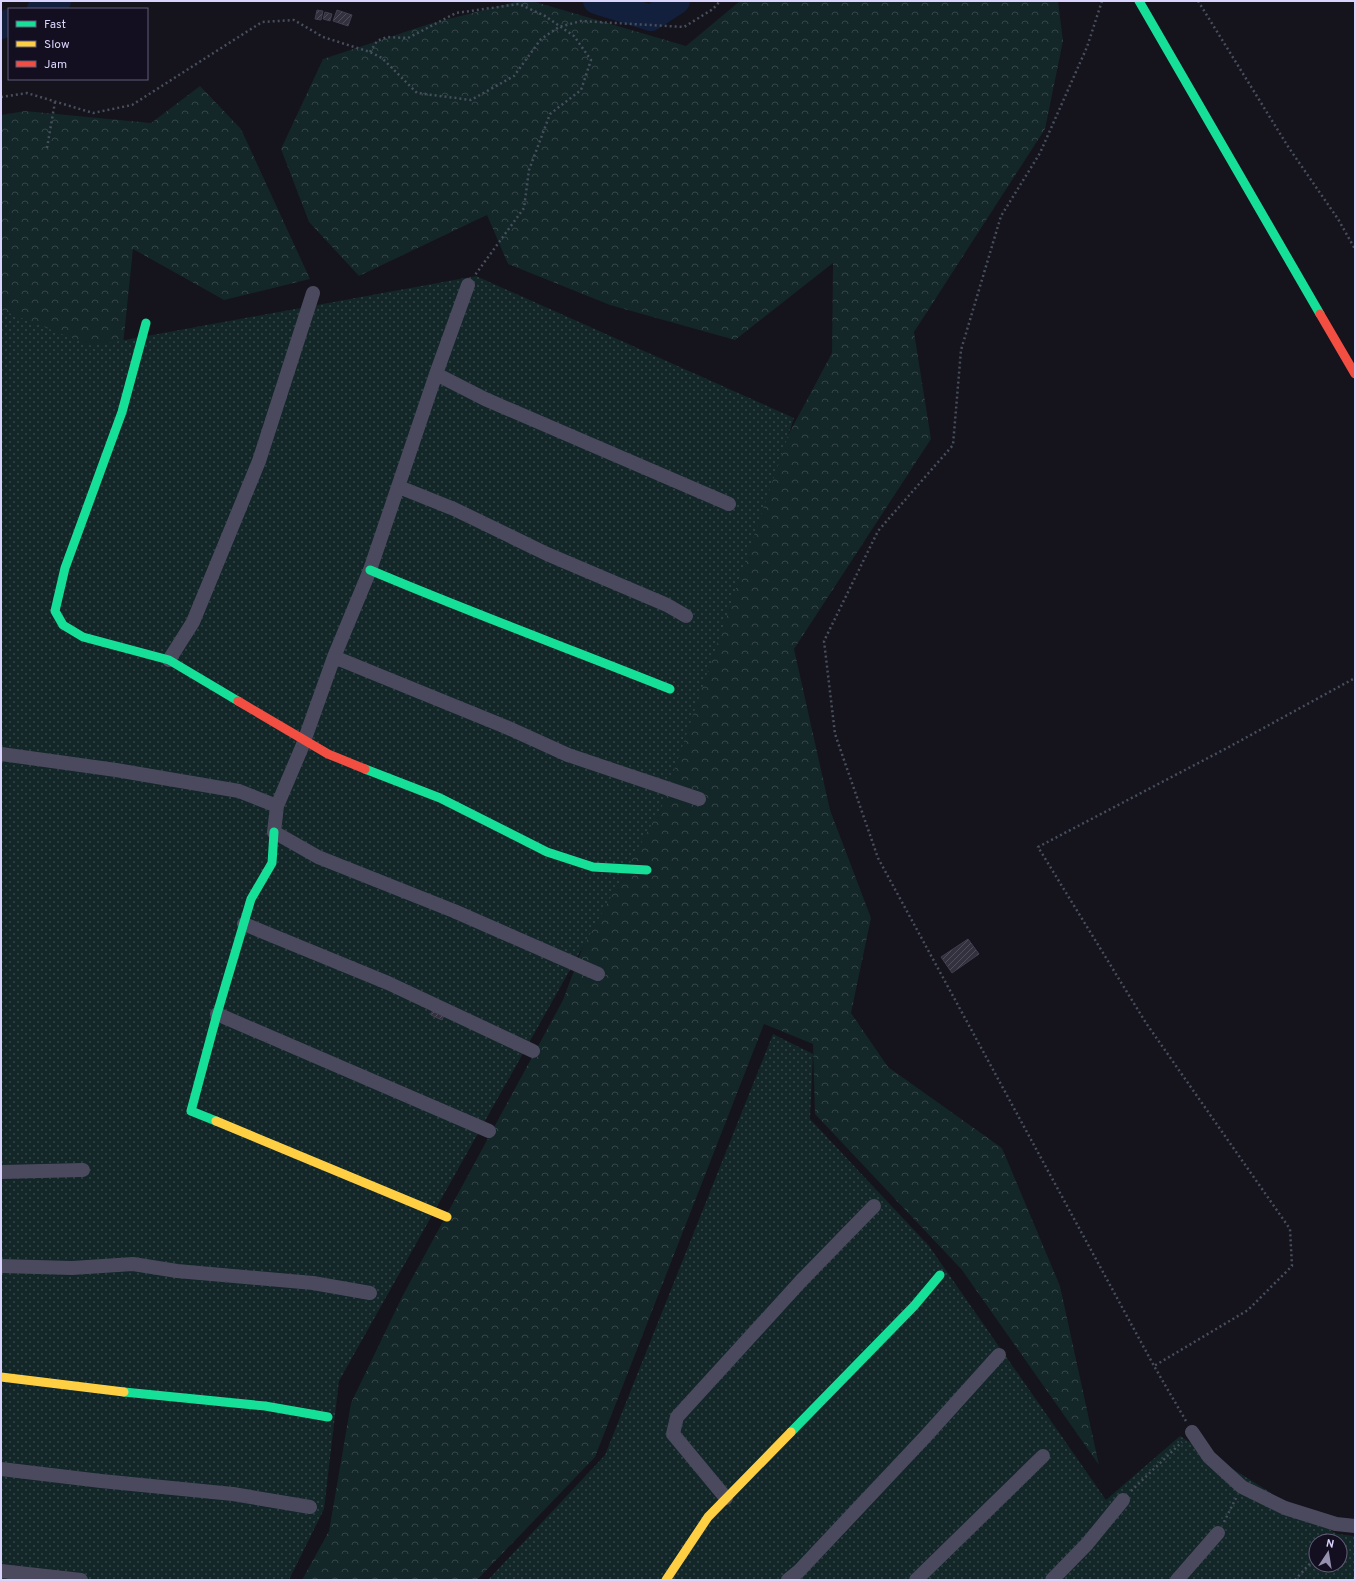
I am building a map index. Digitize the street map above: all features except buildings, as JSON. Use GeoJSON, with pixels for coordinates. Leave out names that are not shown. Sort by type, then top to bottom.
{"type":"FeatureCollection","features":[{"type":"Feature","properties":{"kind":"street"},"geometry":{"type":"LineString","coordinates":[[1139,1],[1355,374]]}},
{"type":"Feature","properties":{"kind":"street"},"geometry":{"type":"LineString","coordinates":[[447,1217],[191,1111],[217,1014],[251,899],[272,863],[277,806],[304,740],[334,657],[370,570],[436,374],[468,285]]}},
{"type":"Feature","properties":{"kind":"street"},"geometry":{"type":"LineString","coordinates":[[169,660],[193,622],[259,461],[313,293]]}},
{"type":"Feature","properties":{"kind":"street"},"geometry":{"type":"LineString","coordinates":[[146,323],[122,412],[65,568],[55,611],[63,625],[83,637],[169,660],[328,754],[440,798],[547,852],[593,867],[647,870]]}},
{"type":"Feature","properties":{"kind":"street"},"geometry":{"type":"LineString","coordinates":[[436,374],[485,399],[729,504]]}},
{"type":"Feature","properties":{"kind":"street"},"geometry":{"type":"LineString","coordinates":[[398,487],[454,509],[547,554],[667,605],[686,616]]}},
{"type":"Feature","properties":{"kind":"street"},"geometry":{"type":"LineString","coordinates":[[370,570],[434,597],[548,640],[670,689]]}},
{"type":"Feature","properties":{"kind":"street"},"geometry":{"type":"LineString","coordinates":[[334,657],[506,727],[568,755],[699,799]]}},
{"type":"Feature","properties":{"kind":"street"},"geometry":{"type":"LineString","coordinates":[[1,754],[116,770],[239,791],[277,806]]}},
{"type":"Feature","properties":{"kind":"street"},"geometry":{"type":"LineString","coordinates":[[274,832],[318,858],[387,883],[598,974]]}},
{"type":"Feature","properties":{"kind":"street"},"geometry":{"type":"LineString","coordinates":[[244,924],[388,983],[533,1051]]}},
{"type":"Feature","properties":{"kind":"street"},"geometry":{"type":"LineString","coordinates":[[217,1014],[489,1131]]}},
{"type":"Feature","properties":{"kind":"street"},"geometry":{"type":"LineString","coordinates":[[1,1172],[84,1170]]}},
{"type":"Feature","properties":{"kind":"street"},"geometry":{"type":"LineString","coordinates":[[726,1498],[673,1434],[677,1417],[801,1281],[874,1206]]}},
{"type":"Feature","properties":{"kind":"street"},"geometry":{"type":"LineString","coordinates":[[1,1266],[72,1268],[133,1264],[177,1271],[313,1282],[370,1293]]}},
{"type":"Feature","properties":{"kind":"street"},"geometry":{"type":"LineString","coordinates":[[666,1580],[708,1517],[914,1306],[940,1275]]}},
{"type":"Feature","properties":{"kind":"street"},"geometry":{"type":"LineString","coordinates":[[788,1580],[926,1436],[999,1355]]}},
{"type":"Feature","properties":{"kind":"street"},"geometry":{"type":"LineString","coordinates":[[1,1377],[111,1391],[265,1406],[328,1417]]}},
{"type":"Feature","properties":{"kind":"street"},"geometry":{"type":"LineString","coordinates":[[1192,1432],[1209,1457],[1242,1487],[1285,1508],[1336,1524],[1355,1526]]}},
{"type":"Feature","properties":{"kind":"street"},"geometry":{"type":"LineString","coordinates":[[916,1580],[1043,1456]]}},
{"type":"Feature","properties":{"kind":"street"},"geometry":{"type":"LineString","coordinates":[[1,1469],[101,1481],[233,1494],[310,1507]]}},
{"type":"Feature","properties":{"kind":"street"},"geometry":{"type":"LineString","coordinates":[[1052,1580],[1087,1544],[1122,1500]]}},
{"type":"Feature","properties":{"kind":"street"},"geometry":{"type":"LineString","coordinates":[[1177,1580],[1218,1533]]}},
{"type":"Feature","properties":{"kind":"street"},"geometry":{"type":"LineString","coordinates":[[1,1571],[81,1580]]}},
{"type":"Feature","properties":{"kind":"path"},"geometry":{"type":"LineString","coordinates":[[1,97],[27,93],[93,113],[132,104],[262,22],[294,20],[323,37],[370,52],[382,58],[417,93],[471,100],[514,76],[541,39],[559,26],[581,21],[684,27],[713,9],[720,1]]}},
{"type":"Feature","properties":{"kind":"path"},"geometry":{"type":"LineString","coordinates":[[1102,1],[1086,47],[1040,153],[1001,216],[961,350],[953,445],[878,531],[824,641],[835,734],[878,858],[1154,1366],[1192,1432],[1122,1500]]}},
{"type":"Feature","properties":{"kind":"path"},"geometry":{"type":"LineString","coordinates":[[1198,1],[1290,148],[1338,219],[1355,249]]}},
{"type":"Feature","properties":{"kind":"path"},"geometry":{"type":"LineString","coordinates":[[370,52],[377,41],[387,37],[408,38],[456,13],[520,4],[545,16],[574,36],[591,60],[581,90],[550,114],[529,170],[524,208],[468,285]]}},
{"type":"Feature","properties":{"kind":"path"},"geometry":{"type":"LineString","coordinates":[[47,148],[55,102]]}},
{"type":"Feature","properties":{"kind":"path"},"geometry":{"type":"LineString","coordinates":[[1154,1366],[1248,1310],[1292,1266],[1290,1229],[1146,1023],[1038,847],[1227,748],[1355,678]]}},
{"type":"Feature","properties":{"kind":"path"},"geometry":{"type":"LineString","coordinates":[[1218,1533],[1242,1487]]}},
{"type":"Feature","properties":{"kind":"path"},"geometry":{"type":"LineString","coordinates":[[1295,1580],[1308,1566]]}},
{"type":"Feature","properties":{"kind":"green space"},"geometry":{"type":"Polygon","coordinates":[[[519,1],[532,1],[686,46],[740,1],[1058,1],[1063,41],[1045,129],[914,332],[931,439],[794,649],[830,810],[871,918],[851,1013],[888,1067],[1002,1148],[1060,1286],[1099,1465],[962,1270],[815,1114],[813,1044],[764,1024],[595,1457],[477,1580],[302,1580],[329,1531],[351,1403],[403,1295],[563,1000],[740,525],[832,353],[833,263],[735,340],[610,305],[508,264],[487,215],[359,276],[309,222],[281,149],[323,59],[429,24],[519,1]]]}},
{"type":"Feature","properties":{"kind":"green space"},"geometry":{"type":"Polygon","coordinates":[[[200,86],[241,129],[310,279],[224,300],[133,249],[122,355],[1,498],[1,115],[25,111],[151,123],[200,86]]]}},
{"type":"Feature","properties":{"kind":"green space"},"geometry":{"type":"Polygon","coordinates":[[[476,276],[794,418],[662,806],[339,1381],[324,1509],[289,1580],[1,1580],[1,310],[92,346],[476,276]]]}},
{"type":"Feature","properties":{"kind":"green space"},"geometry":{"type":"Polygon","coordinates":[[[773,1034],[813,1054],[810,1119],[929,1246],[1106,1500],[1180,1436],[1335,1533],[1308,1533],[1308,1573],[1348,1573],[1348,1535],[1355,1536],[1355,1580],[488,1580],[605,1455],[773,1034]]]}},
{"type":"Feature","properties":{"kind":"waterway"},"geometry":{"type":"LineString","coordinates":[[42,8],[58,1]]}},
{"type":"Feature","properties":{"kind":"waterway"},"geometry":{"type":"LineString","coordinates":[[596,1],[651,18],[677,1]]}},
{"type":"Feature","properties":{"kind":"waterway"},"geometry":{"type":"LineString","coordinates":[[1,26],[8,22]]}},
{"type":"Feature","properties":{"kind":"traffic: fast"},"geometry":{"type":"LineString","coordinates":[[1139,1],[1320,314]]}},
{"type":"Feature","properties":{"kind":"traffic: fast"},"geometry":{"type":"LineString","coordinates":[[146,323],[122,412],[65,568],[55,611],[63,625],[83,637],[169,660],[238,701]]}},
{"type":"Feature","properties":{"kind":"traffic: fast"},"geometry":{"type":"LineString","coordinates":[[370,570],[482,616],[670,689]]}},
{"type":"Feature","properties":{"kind":"traffic: fast"},"geometry":{"type":"LineString","coordinates":[[365,769],[440,798],[547,852],[593,867],[647,870]]}},
{"type":"Feature","properties":{"kind":"traffic: fast"},"geometry":{"type":"LineString","coordinates":[[216,1121],[191,1111],[217,1014],[251,899],[272,863],[274,832]]}},
{"type":"Feature","properties":{"kind":"traffic: fast"},"geometry":{"type":"LineString","coordinates":[[791,1432],[914,1306],[940,1275]]}},
{"type":"Feature","properties":{"kind":"traffic: fast"},"geometry":{"type":"LineString","coordinates":[[124,1392],[265,1406],[328,1417]]}},
{"type":"Feature","properties":{"kind":"traffic: slow"},"geometry":{"type":"LineString","coordinates":[[216,1121],[447,1217]]}},
{"type":"Feature","properties":{"kind":"traffic: slow"},"geometry":{"type":"LineString","coordinates":[[1,1377],[124,1392]]}},
{"type":"Feature","properties":{"kind":"traffic: slow"},"geometry":{"type":"LineString","coordinates":[[666,1580],[708,1517],[791,1432]]}},
{"type":"Feature","properties":{"kind":"traffic: jam"},"geometry":{"type":"LineString","coordinates":[[1320,314],[1355,374]]}},
{"type":"Feature","properties":{"kind":"traffic: jam"},"geometry":{"type":"LineString","coordinates":[[238,701],[328,754],[365,769]]}}]}
